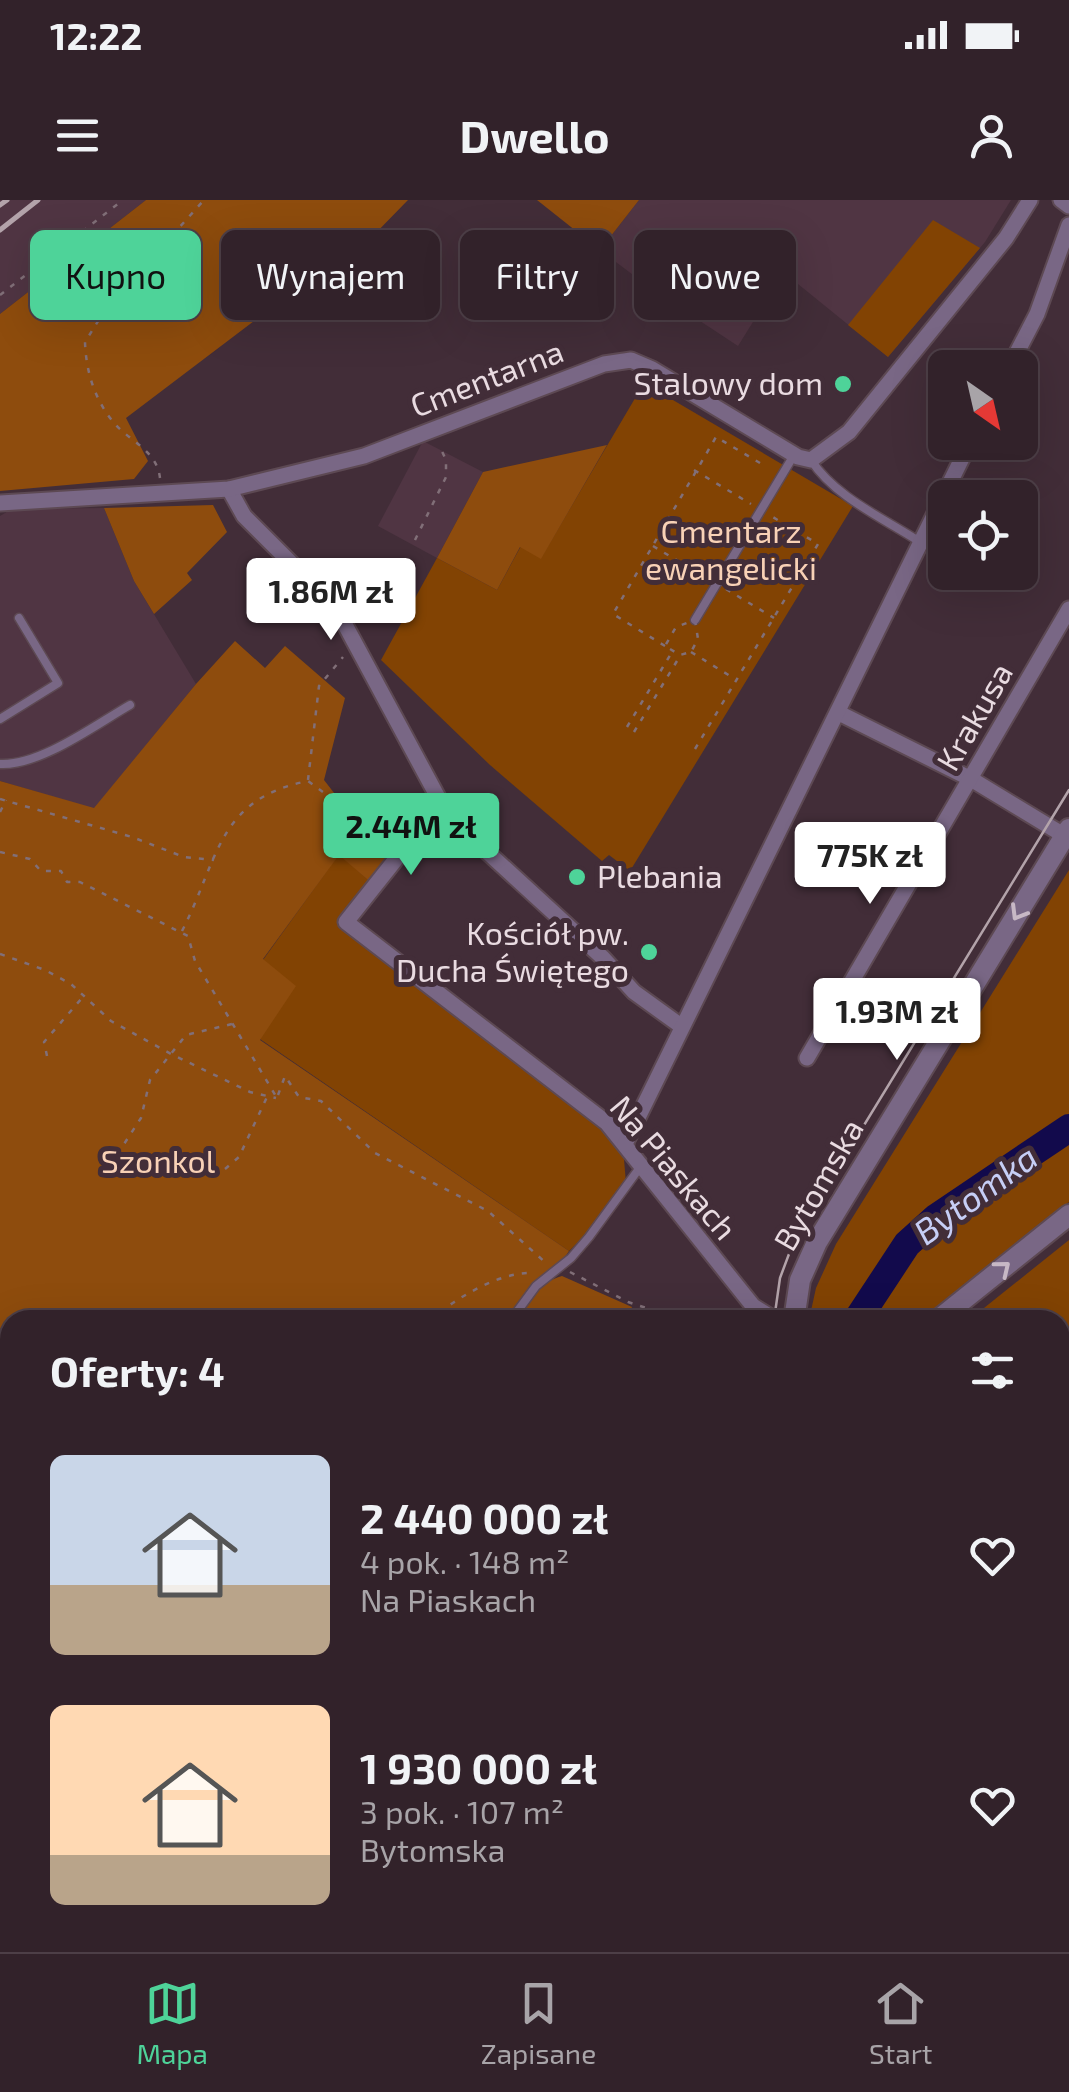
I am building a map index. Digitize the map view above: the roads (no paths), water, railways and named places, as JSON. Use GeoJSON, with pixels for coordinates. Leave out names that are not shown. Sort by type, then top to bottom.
{"type":"FeatureCollection","features":[{"type":"Feature","properties":{"kind":"street"},"geometry":{"type":"LineString","coordinates":[[802,458],[849,432],[1006,238],[1030,200]]}},
{"type":"Feature","properties":{"kind":"street"},"geometry":{"type":"LineString","coordinates":[[1061,200],[1069,206]]}},
{"type":"Feature","properties":{"kind":"street"},"geometry":{"type":"LineString","coordinates":[[1018,350],[1069,226]]}},
{"type":"Feature","properties":{"kind":"street","name":"Cmentarna"},"geometry":{"type":"LineString","coordinates":[[0,503],[229,488],[364,456],[604,364],[631,360],[802,458]]}},
{"type":"Feature","properties":{"kind":"street"},"geometry":{"type":"LineString","coordinates":[[625,1144],[961,460]]}},
{"type":"Feature","properties":{"kind":"street"},"geometry":{"type":"LineString","coordinates":[[229,488],[244,516],[321,592],[350,630],[439,804],[604,958],[634,992],[681,1026]]}},
{"type":"Feature","properties":{"kind":"street","name":"Krakusa"},"geometry":{"type":"LineString","coordinates":[[806,1058],[1069,609]]}},
{"type":"Feature","properties":{"kind":"street"},"geometry":{"type":"LineString","coordinates":[[839,713],[972,779],[1067,833]]}},
{"type":"Feature","properties":{"kind":"street","name":"Na Piaskach"},"geometry":{"type":"LineString","coordinates":[[439,804],[346,922],[606,1123],[758,1310]]}},
{"type":"Feature","properties":{"kind":"street","name":"Bytomska"},"geometry":{"type":"LineString","coordinates":[[793,1310],[800,1280],[817,1242],[1067,833]]}},
{"type":"Feature","properties":{"kind":"street"},"geometry":{"type":"LineString","coordinates":[[950,1310],[1069,1215]]}},
{"type":"Feature","properties":{"kind":"lane"},"geometry":{"type":"LineString","coordinates":[[696,620],[761,510],[802,458],[842,492],[920,542]]}},
{"type":"Feature","properties":{"kind":"lane"},"geometry":{"type":"LineString","coordinates":[[1,715],[58,682],[19,618]]}},
{"type":"Feature","properties":{"kind":"lane"},"geometry":{"type":"LineString","coordinates":[[0,764],[16,765],[40,756],[130,705]]}},
{"type":"Feature","properties":{"kind":"lane"},"geometry":{"type":"LineString","coordinates":[[520,1310],[589,1237],[640,1166]]}},
{"type":"Feature","properties":{"kind":"waterway","name":"Bytomka"},"geometry":{"type":"LineString","coordinates":[[864,1310],[907,1244],[937,1217],[1069,1128]]}},
{"type":"Feature","properties":{"kind":"tram line"},"geometry":{"type":"LineString","coordinates":[[775,1310],[780,1278],[795,1238],[1069,790]]}},
{"type":"Feature","properties":{"kind":"railway"},"geometry":{"type":"LineString","coordinates":[[0,205],[7,200]]}},
{"type":"Feature","properties":{"kind":"railway"},"geometry":{"type":"LineString","coordinates":[[0,230],[38,200]]}},
{"type":"Feature","properties":{"kind":"place","name":"Stalowy dom"},"geometry":{"type":"Point","coordinates":[843,384]}},
{"type":"Feature","properties":{"kind":"place","name":"Plebania"},"geometry":{"type":"Point","coordinates":[577,877]}},
{"type":"Feature","properties":{"kind":"place","name":"Kościół pw. Ducha Świętego"},"geometry":{"type":"Point","coordinates":[649,952]}},
{"type":"Feature","properties":{"kind":"park label","name":"Cmentarz ewangelicki"},"geometry":{"type":"Point","coordinates":[731,550]}},
{"type":"Feature","properties":{"kind":"park label","name":"Szonkol"},"geometry":{"type":"Point","coordinates":[158,1162]}}]}
